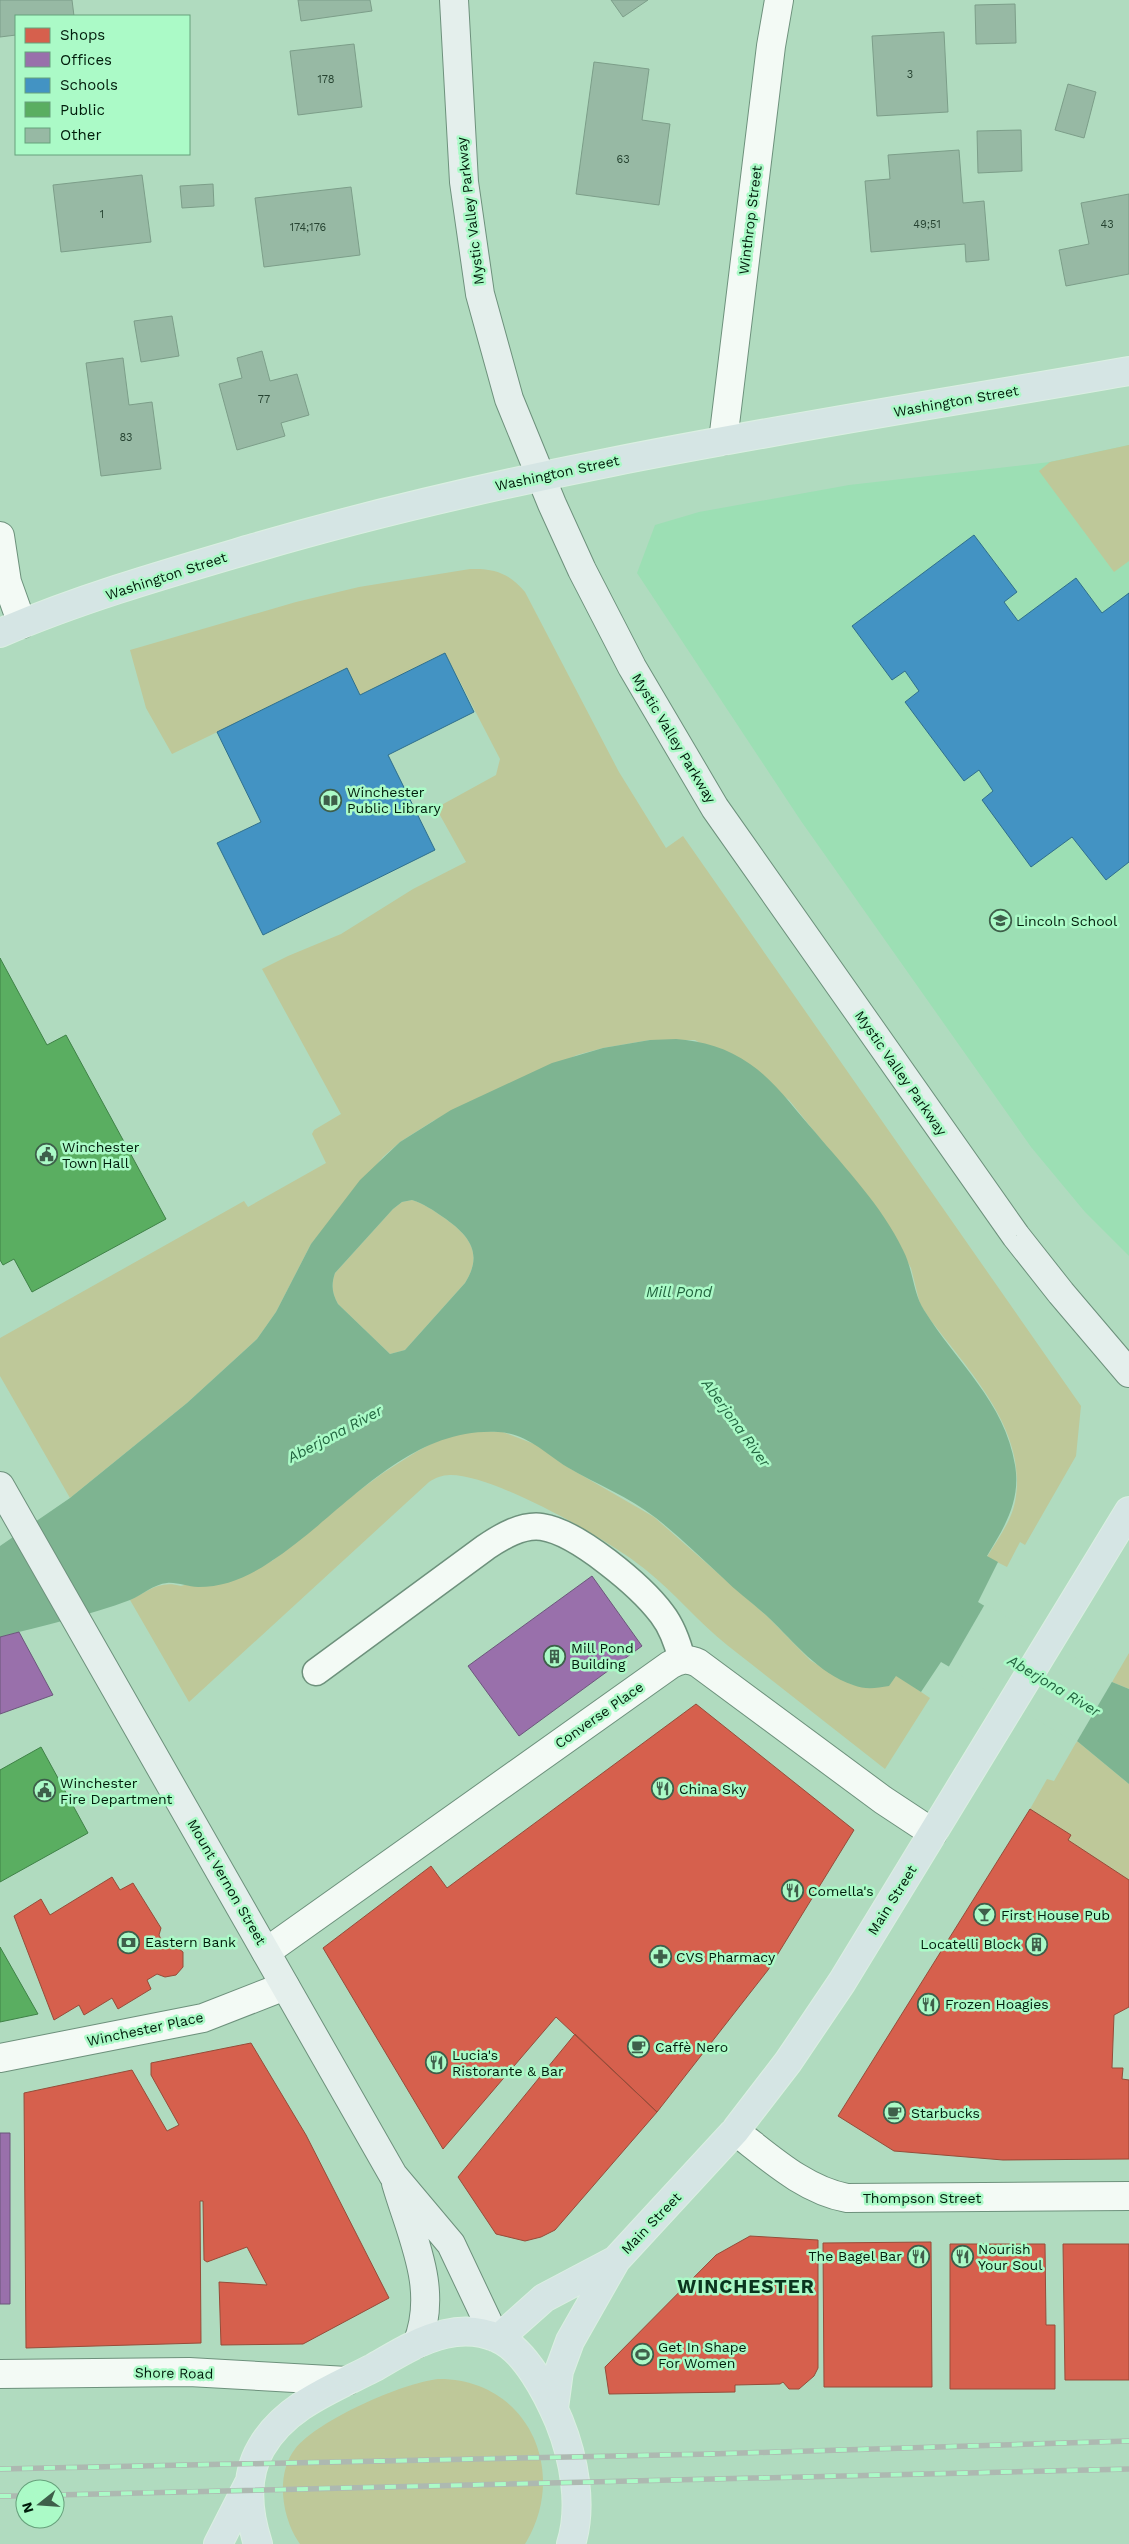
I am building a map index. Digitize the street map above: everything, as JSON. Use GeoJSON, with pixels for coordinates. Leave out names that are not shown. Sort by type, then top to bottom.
{"type":"FeatureCollection","features":[{"type":"Feature","properties":{"kind":"main road","name":"Mystic Valley Parkway"},"geometry":{"type":"LineString","coordinates":[[454,0],[462,154],[476,274],[486,322],[509,399],[540,476],[582,570],[632,668],[716,808],[1016,1236],[1066,1300],[1129,1373]]}},
{"type":"Feature","properties":{"kind":"main road","name":"Washington Street"},"geometry":{"type":"LineString","coordinates":[[11,629],[173,573],[318,529],[423,502],[540,476],[724,441],[1129,371]]}},
{"type":"Feature","properties":{"kind":"main road","name":"Mount Vernon Street"},"geometry":{"type":"LineString","coordinates":[[0,1486],[393,2175],[451,2244],[497,2338]]}},
{"type":"Feature","properties":{"kind":"main road","name":"Main Street"},"geometry":{"type":"LineString","coordinates":[[554,2408],[559,2371],[566,2348],[616,2260],[735,2131],[779,2076],[825,2009],[1129,1511]]}},
{"type":"Feature","properties":{"kind":"main road","name":"Mount Vernon Street"},"geometry":{"type":"LineString","coordinates":[[393,2175],[424,2278],[427,2297],[423,2329],[417,2344]]}},
{"type":"Feature","properties":{"kind":"main road","name":"Main Street"},"geometry":{"type":"LineString","coordinates":[[497,2338],[544,2298],[616,2260]]}},
{"type":"Feature","properties":{"kind":"main road"},"geometry":{"type":"LineString","coordinates":[[218,2544],[251,2479],[260,2449],[277,2426],[302,2406],[417,2344],[458,2332],[471,2332],[497,2338],[512,2348],[528,2366],[554,2408],[563,2430],[573,2471],[576,2506],[573,2541]]}},
{"type":"Feature","properties":{"kind":"main road"},"geometry":{"type":"LineString","coordinates":[[251,2479],[251,2514],[258,2544]]}},
{"type":"Feature","properties":{"kind":"street","name":"Winthrop Street"},"geometry":{"type":"LineString","coordinates":[[724,441],[770,56],[779,0]]}},
{"type":"Feature","properties":{"kind":"street"},"geometry":{"type":"LineString","coordinates":[[0,536],[7,582],[11,629]]}},
{"type":"Feature","properties":{"kind":"street"},"geometry":{"type":"LineString","coordinates":[[682,1660],[698,1663],[883,1800],[933,1833]]}},
{"type":"Feature","properties":{"kind":"street","name":"Converse Place"},"geometry":{"type":"LineString","coordinates":[[266,1952],[670,1664],[682,1660]]}},
{"type":"Feature","properties":{"kind":"street","name":"Winchester Place"},"geometry":{"type":"LineString","coordinates":[[0,2058],[203,2018],[285,1986]]}},
{"type":"Feature","properties":{"kind":"street","name":"Thompson Street"},"geometry":{"type":"LineString","coordinates":[[735,2131],[801,2180],[826,2192],[847,2198],[1129,2196]]}},
{"type":"Feature","properties":{"kind":"street","name":"Shore Road"},"geometry":{"type":"LineString","coordinates":[[0,2374],[189,2372],[347,2381]]}},
{"type":"Feature","properties":{"kind":"lane"},"geometry":{"type":"LineString","coordinates":[[316,1672],[486,1548],[510,1534],[532,1526],[551,1529],[564,1535],[586,1548],[626,1578],[663,1615],[676,1640],[682,1660]]}},
{"type":"Feature","properties":{"kind":"shaded area","name":"Lincoln School"},"geometry":{"type":"Polygon","coordinates":[[[1129,445],[1129,1256],[1085,1212],[1031,1147],[801,821],[637,573],[655,525],[699,512],[849,485],[1050,462],[1129,445]]]}},
{"type":"Feature","properties":{"kind":"shaded area"},"geometry":{"type":"Polygon","coordinates":[[[1129,445],[1129,561],[1114,572],[1039,471],[1050,462],[1129,445]]]}},
{"type":"Feature","properties":{"kind":"shaded area"},"geometry":{"type":"Polygon","coordinates":[[[470,569],[486,569],[500,573],[513,580],[525,592],[619,772],[666,848],[683,836],[1081,1406],[1076,1456],[1025,1545],[1020,1542],[1007,1567],[987,1557],[1007,1524],[1015,1502],[1017,1476],[1013,1451],[1004,1426],[992,1403],[920,1304],[911,1268],[880,1213],[789,1100],[695,1040],[650,1040],[603,1048],[577,1055],[433,1121],[400,1142],[383,1157],[311,1244],[276,1312],[257,1339],[187,1403],[70,1498],[0,1376],[0,1338],[244,1201],[248,1207],[326,1163],[312,1134],[314,1130],[341,1114],[262,969],[341,934],[413,889],[466,862],[436,808],[496,775],[500,759],[445,653],[360,695],[347,669],[172,754],[146,708],[130,650],[296,602],[359,587],[470,569]]]}},
{"type":"Feature","properties":{"kind":"shaded area"},"geometry":{"type":"Polygon","coordinates":[[[412,1200],[432,1210],[460,1231],[471,1245],[473,1263],[465,1283],[405,1350],[390,1354],[338,1304],[333,1293],[333,1281],[335,1273],[393,1209],[402,1202],[412,1200]]]}},
{"type":"Feature","properties":{"kind":"shaded area"},"geometry":{"type":"Polygon","coordinates":[[[503,1432],[537,1445],[564,1465],[654,1517],[769,1618],[810,1660],[832,1674],[853,1685],[896,1675],[930,1698],[885,1769],[727,1645],[646,1570],[607,1543],[522,1497],[494,1485],[470,1478],[450,1475],[439,1477],[429,1482],[189,1702],[130,1600],[160,1585],[181,1586],[272,1561],[341,1504],[383,1473],[416,1452],[440,1439],[462,1433],[503,1432]]]}},
{"type":"Feature","properties":{"kind":"shaded area"},"geometry":{"type":"Polygon","coordinates":[[[1129,1653],[1129,1689],[1112,1682],[1129,1653]]]}},
{"type":"Feature","properties":{"kind":"shaded area"},"geometry":{"type":"Polygon","coordinates":[[[1077,1741],[1129,1784],[1129,1880],[1068,1840],[1071,1835],[1030,1809],[1047,1779],[1054,1781],[1077,1741]]]}},
{"type":"Feature","properties":{"kind":"shaded area"},"geometry":{"type":"Polygon","coordinates":[[[438,2379],[469,2383],[495,2394],[517,2412],[532,2434],[541,2459],[543,2487],[538,2516],[525,2544],[300,2544],[289,2522],[283,2497],[285,2471],[295,2449],[322,2426],[341,2415],[383,2395],[422,2382],[438,2379]]]}},
{"type":"Feature","properties":{"kind":"water","name":"Mill Pond"},"geometry":{"type":"Polygon","coordinates":[[[676,1039],[705,1044],[742,1058],[750,1064],[784,1096],[851,1174],[885,1218],[906,1257],[920,1303],[978,1383],[1001,1422],[1010,1442],[1016,1478],[1014,1502],[1000,1534],[987,1556],[998,1562],[978,1602],[1112,1682],[1129,1689],[1129,1784],[1077,1741],[941,1662],[921,1692],[896,1676],[889,1686],[875,1688],[858,1687],[840,1680],[818,1665],[769,1618],[646,1510],[567,1467],[535,1445],[508,1433],[464,1434],[433,1444],[404,1459],[349,1499],[297,1543],[245,1577],[208,1587],[194,1587],[171,1583],[162,1584],[130,1600],[115,1605],[0,1637],[0,1546],[70,1498],[187,1403],[257,1339],[276,1312],[311,1244],[360,1180],[400,1142],[451,1110],[552,1063],[603,1048],[650,1040],[676,1039]],[[412,1200],[402,1202],[393,1209],[335,1273],[333,1281],[333,1293],[338,1304],[390,1354],[405,1350],[465,1283],[473,1263],[471,1245],[460,1231],[436,1212],[412,1200]]]}},
{"type":"Feature","properties":{"kind":"pier"},"geometry":{"type":"Polygon","coordinates":[[[985,1604],[1113,1680],[1076,1743],[948,1668],[985,1604]]]}},
{"type":"Feature","properties":{"kind":"building: Shops"},"geometry":{"type":"Polygon","coordinates":[[[696,1704],[854,1830],[768,1970],[657,2112],[556,2017],[443,2149],[323,1948],[431,1866],[447,1888],[696,1704]]]}},
{"type":"Feature","properties":{"kind":"building: Shops","name":"Locatelli Block"},"geometry":{"type":"Polygon","coordinates":[[[1030,1809],[1071,1835],[1068,1840],[1129,1880],[1129,2007],[1114,2015],[1112,2068],[1123,2068],[1122,2079],[1129,2080],[1129,2159],[1003,2160],[894,2151],[838,2116],[1030,1809]]]}},
{"type":"Feature","properties":{"kind":"building: Shops"},"geometry":{"type":"Polygon","coordinates":[[[112,1877],[120,1890],[133,1883],[161,1928],[159,1935],[163,1944],[174,1945],[183,1952],[183,1967],[176,1975],[165,1977],[157,1974],[147,1980],[151,1989],[118,2009],[112,1998],[84,2015],[79,2005],[54,2020],[14,1916],[41,1899],[50,1915],[112,1877]]]}},
{"type":"Feature","properties":{"kind":"building: Shops"},"geometry":{"type":"Polygon","coordinates":[[[575,2034],[657,2112],[555,2230],[541,2237],[525,2241],[496,2234],[458,2177],[575,2034]]]}},
{"type":"Feature","properties":{"kind":"building: Shops"},"geometry":{"type":"Polygon","coordinates":[[[251,2043],[306,2135],[389,2298],[303,2344],[221,2345],[219,2282],[267,2285],[247,2247],[207,2262],[204,2260],[203,2201],[200,2201],[201,2343],[26,2348],[24,2093],[132,2070],[167,2131],[179,2125],[151,2075],[151,2063],[251,2043]]]}},
{"type":"Feature","properties":{"kind":"building: Shops"},"geometry":{"type":"Polygon","coordinates":[[[750,2236],[818,2240],[818,2368],[814,2376],[799,2389],[789,2389],[783,2382],[780,2384],[735,2385],[735,2392],[609,2394],[605,2367],[716,2255],[750,2236]]]}},
{"type":"Feature","properties":{"kind":"building: Shops"},"geometry":{"type":"Polygon","coordinates":[[[931,2242],[932,2387],[824,2387],[823,2243],[931,2242]]]}},
{"type":"Feature","properties":{"kind":"building: Shops"},"geometry":{"type":"Polygon","coordinates":[[[950,2244],[1045,2244],[1046,2325],[1055,2325],[1055,2389],[950,2389],[950,2244]]]}},
{"type":"Feature","properties":{"kind":"building: Shops"},"geometry":{"type":"Polygon","coordinates":[[[1063,2244],[1129,2244],[1129,2380],[1065,2380],[1063,2244]]]}},
{"type":"Feature","properties":{"kind":"building: Offices","name":"Mill Pond Building"},"geometry":{"type":"Polygon","coordinates":[[[592,1576],[642,1646],[519,1736],[468,1666],[592,1576]]]}},
{"type":"Feature","properties":{"kind":"building: Offices"},"geometry":{"type":"Polygon","coordinates":[[[19,1632],[53,1695],[0,1714],[0,1637],[19,1632]]]}},
{"type":"Feature","properties":{"kind":"building: Offices"},"geometry":{"type":"Polygon","coordinates":[[[0,2133],[10,2133],[10,2304],[0,2304],[0,2133]]]}},
{"type":"Feature","properties":{"kind":"building: Schools"},"geometry":{"type":"Polygon","coordinates":[[[974,535],[1017,592],[1004,602],[1018,621],[1076,578],[1102,613],[1129,593],[1129,862],[1106,880],[1072,837],[1031,867],[982,800],[993,791],[979,770],[964,781],[905,702],[919,691],[905,671],[892,680],[852,626],[974,535]]]}},
{"type":"Feature","properties":{"kind":"building: Schools","name":"Winchester Public Library"},"geometry":{"type":"Polygon","coordinates":[[[445,653],[474,712],[388,755],[435,850],[263,935],[217,843],[261,822],[217,732],[347,668],[360,695],[445,653]]]}},
{"type":"Feature","properties":{"kind":"building: Public"},"geometry":{"type":"Polygon","coordinates":[[[0,958],[47,1045],[66,1035],[166,1219],[32,1292],[14,1259],[3,1265],[0,1260],[0,958]]]}},
{"type":"Feature","properties":{"kind":"building: Public"},"geometry":{"type":"Polygon","coordinates":[[[41,1747],[88,1833],[0,1882],[0,1770],[41,1747]]]}},
{"type":"Feature","properties":{"kind":"building: Public"},"geometry":{"type":"Polygon","coordinates":[[[0,1947],[38,2014],[0,2022],[0,1947]]]}},
{"type":"Feature","properties":{"kind":"building: Other"},"geometry":{"type":"Polygon","coordinates":[[[0,0],[72,0],[74,15],[15,15],[15,35],[0,37],[0,0]]]}},
{"type":"Feature","properties":{"kind":"building: Other"},"geometry":{"type":"Polygon","coordinates":[[[298,0],[370,0],[372,11],[301,21],[298,0]]]}},
{"type":"Feature","properties":{"kind":"building: Other"},"geometry":{"type":"Polygon","coordinates":[[[611,0],[648,0],[623,17],[611,0]]]}},
{"type":"Feature","properties":{"kind":"building: Other"},"geometry":{"type":"Polygon","coordinates":[[[1015,4],[1016,43],[976,44],[975,5],[1015,4]]]}},
{"type":"Feature","properties":{"kind":"building: Other"},"geometry":{"type":"Polygon","coordinates":[[[944,32],[948,112],[877,116],[872,36],[944,32]]]}},
{"type":"Feature","properties":{"kind":"building: Other"},"geometry":{"type":"Polygon","coordinates":[[[354,44],[362,107],[298,115],[290,51],[354,44]]]}},
{"type":"Feature","properties":{"kind":"building: Other"},"geometry":{"type":"Polygon","coordinates":[[[594,62],[649,69],[642,120],[670,124],[659,205],[576,194],[594,62]]]}},
{"type":"Feature","properties":{"kind":"building: Other"},"geometry":{"type":"Polygon","coordinates":[[[1068,84],[1096,92],[1084,138],[1055,130],[1068,84]]]}},
{"type":"Feature","properties":{"kind":"building: Other"},"geometry":{"type":"Polygon","coordinates":[[[1021,130],[1022,171],[978,173],[977,131],[1021,130]]]}},
{"type":"Feature","properties":{"kind":"building: Other"},"geometry":{"type":"Polygon","coordinates":[[[959,150],[963,203],[984,201],[989,260],[966,262],[965,244],[871,252],[865,181],[890,179],[888,155],[959,150]]]}},
{"type":"Feature","properties":{"kind":"building: Other"},"geometry":{"type":"Polygon","coordinates":[[[142,175],[151,242],[61,252],[53,185],[142,175]]]}},
{"type":"Feature","properties":{"kind":"building: Other"},"geometry":{"type":"Polygon","coordinates":[[[213,184],[214,206],[182,208],[180,186],[213,184]]]}},
{"type":"Feature","properties":{"kind":"building: Other"},"geometry":{"type":"Polygon","coordinates":[[[351,187],[360,255],[264,267],[255,198],[351,187]]]}},
{"type":"Feature","properties":{"kind":"building: Other"},"geometry":{"type":"Polygon","coordinates":[[[1129,194],[1129,274],[1066,286],[1059,250],[1089,244],[1081,203],[1129,194]]]}},
{"type":"Feature","properties":{"kind":"building: Other"},"geometry":{"type":"Polygon","coordinates":[[[172,316],[179,356],[141,362],[134,321],[172,316]]]}},
{"type":"Feature","properties":{"kind":"building: Other"},"geometry":{"type":"Polygon","coordinates":[[[262,351],[270,381],[297,374],[309,415],[281,423],[285,436],[237,450],[219,384],[242,378],[237,358],[262,351]]]}},
{"type":"Feature","properties":{"kind":"building: Other"},"geometry":{"type":"Polygon","coordinates":[[[123,358],[129,405],[152,402],[161,469],[101,476],[86,363],[123,358]]]}},
{"type":"Feature","properties":{"kind":"railway"},"geometry":{"type":"LineString","coordinates":[[0,2469],[711,2454],[1129,2441]]}},
{"type":"Feature","properties":{"kind":"railway"},"geometry":{"type":"LineString","coordinates":[[65,2495],[1129,2469]]}},
{"type":"Feature","properties":{"kind":"railway"},"geometry":{"type":"LineString","coordinates":[[0,2496],[15,2496]]}},
{"type":"Feature","properties":{"kind":"place","name":"Winchester Public Library"},"geometry":{"type":"Point","coordinates":[331,800]}},
{"type":"Feature","properties":{"kind":"place","name":"Lincoln School"},"geometry":{"type":"Point","coordinates":[1000,921]}},
{"type":"Feature","properties":{"kind":"place","name":"Winchester Town Hall"},"geometry":{"type":"Point","coordinates":[46,1155]}},
{"type":"Feature","properties":{"kind":"place","name":"Mill Pond Building"},"geometry":{"type":"Point","coordinates":[555,1656]}},
{"type":"Feature","properties":{"kind":"place","name":"China Sky"},"geometry":{"type":"Point","coordinates":[663,1789]}},
{"type":"Feature","properties":{"kind":"place","name":"Winchester Fire Department"},"geometry":{"type":"Point","coordinates":[44,1791]}},
{"type":"Feature","properties":{"kind":"place","name":"Comella's"},"geometry":{"type":"Point","coordinates":[792,1891]}},
{"type":"Feature","properties":{"kind":"place","name":"First House Pub"},"geometry":{"type":"Point","coordinates":[985,1915]}},
{"type":"Feature","properties":{"kind":"place","name":"Eastern Bank"},"geometry":{"type":"Point","coordinates":[129,1942]}},
{"type":"Feature","properties":{"kind":"place","name":"Locatelli Block"},"geometry":{"type":"Point","coordinates":[1037,1944]}},
{"type":"Feature","properties":{"kind":"place","name":"CVS Pharmacy"},"geometry":{"type":"Point","coordinates":[660,1957]}},
{"type":"Feature","properties":{"kind":"place","name":"Frozen Hoagies"},"geometry":{"type":"Point","coordinates":[929,2004]}},
{"type":"Feature","properties":{"kind":"place","name":"Caffè Nero"},"geometry":{"type":"Point","coordinates":[639,2047]}},
{"type":"Feature","properties":{"kind":"place","name":"Lucia's Ristorante & Bar"},"geometry":{"type":"Point","coordinates":[436,2063]}},
{"type":"Feature","properties":{"kind":"place","name":"Starbucks"},"geometry":{"type":"Point","coordinates":[895,2113]}},
{"type":"Feature","properties":{"kind":"place","name":"The Bagel Bar"},"geometry":{"type":"Point","coordinates":[918,2256]}},
{"type":"Feature","properties":{"kind":"place","name":"Nourish Your Soul"},"geometry":{"type":"Point","coordinates":[962,2257]}},
{"type":"Feature","properties":{"kind":"place","name":"Get In Shape For Women"},"geometry":{"type":"Point","coordinates":[642,2355]}},
{"type":"Feature","properties":{"kind":"district","name":"WINCHESTER"},"geometry":{"type":"Point","coordinates":[746,2286]}},
{"type":"Feature","properties":{"kind":"water label","name":"Aberjona River"},"geometry":{"type":"Point","coordinates":[736,1423]}},
{"type":"Feature","properties":{"kind":"water label","name":"Aberjona River"},"geometry":{"type":"Point","coordinates":[335,1434]}},
{"type":"Feature","properties":{"kind":"water label","name":"Aberjona River"},"geometry":{"type":"Point","coordinates":[1054,1686]}}]}
